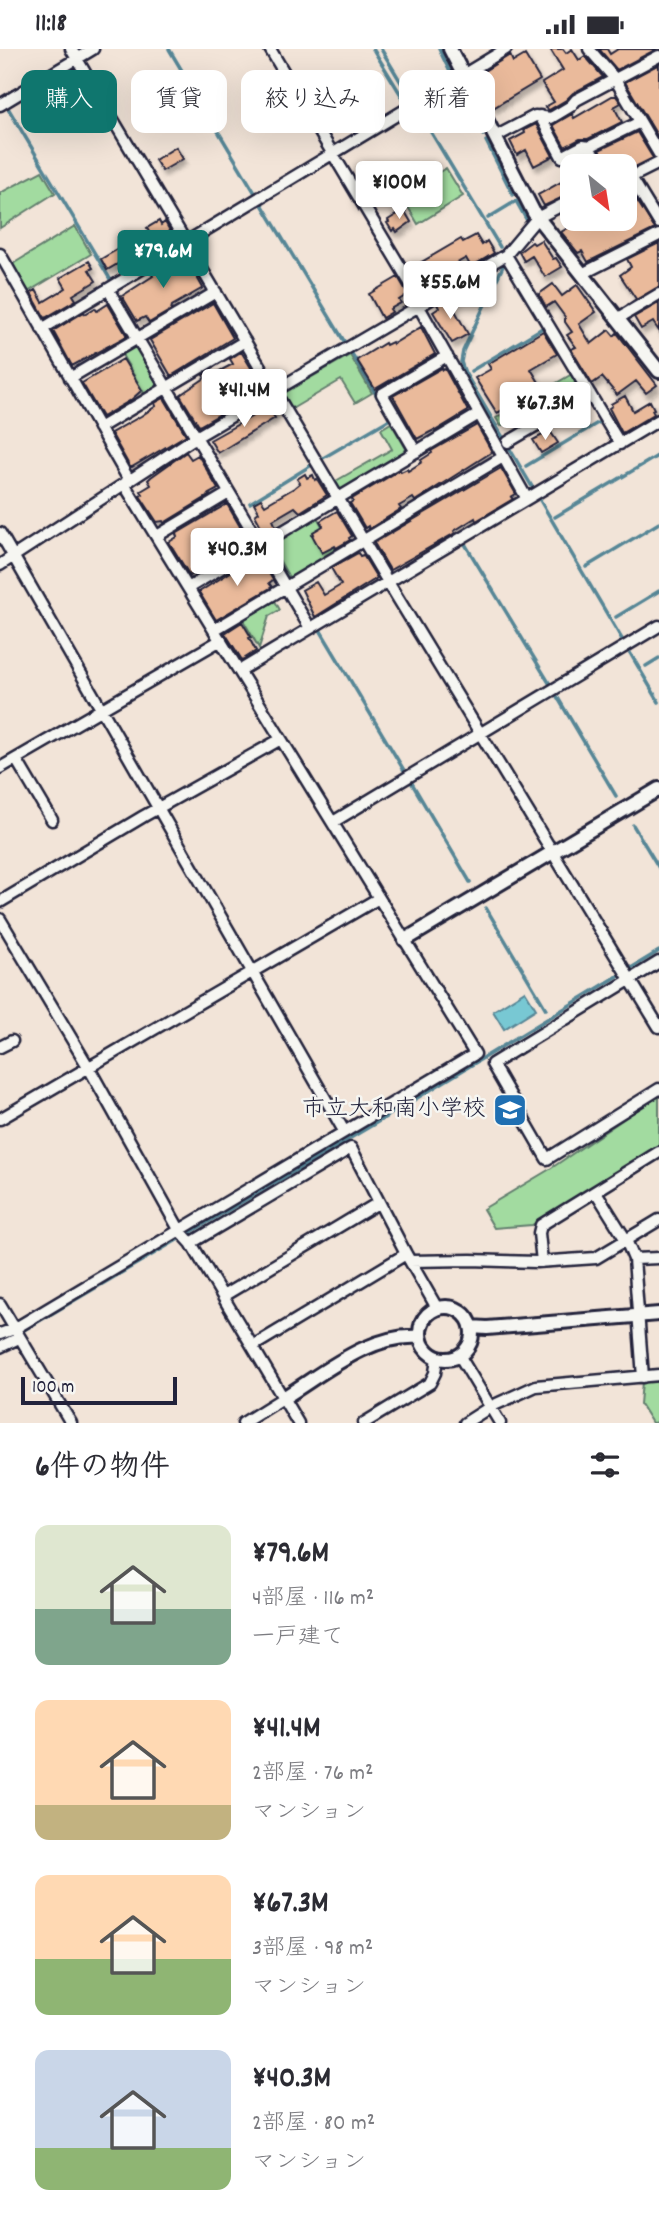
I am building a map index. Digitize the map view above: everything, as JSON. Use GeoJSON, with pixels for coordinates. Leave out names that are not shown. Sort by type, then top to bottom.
{"type":"FeatureCollection","features":[{"type":"Feature","properties":{"kind":"street"},"geometry":{"type":"LineString","coordinates":[[0,105],[74,54],[93,49]]}},
{"type":"Feature","properties":{"kind":"street"},"geometry":{"type":"LineString","coordinates":[[270,49],[420,304],[503,457],[532,496]]}},
{"type":"Feature","properties":{"kind":"street"},"geometry":{"type":"LineString","coordinates":[[450,49],[460,70]]}},
{"type":"Feature","properties":{"kind":"street"},"geometry":{"type":"LineString","coordinates":[[470,70],[506,49]]}},
{"type":"Feature","properties":{"kind":"street"},"geometry":{"type":"LineString","coordinates":[[589,49],[615,79],[659,154]]}},
{"type":"Feature","properties":{"kind":"street"},"geometry":{"type":"LineString","coordinates":[[74,54],[388,582],[658,1025]]}},
{"type":"Feature","properties":{"kind":"street"},"geometry":{"type":"LineString","coordinates":[[495,137],[535,116],[551,118],[576,100],[659,55]]}},
{"type":"Feature","properties":{"kind":"street"},"geometry":{"type":"LineString","coordinates":[[43,329],[399,113]]}},
{"type":"Feature","properties":{"kind":"street"},"geometry":{"type":"LineString","coordinates":[[540,116],[562,156],[583,146],[589,147],[640,122]]}},
{"type":"Feature","properties":{"kind":"street"},"geometry":{"type":"LineString","coordinates":[[493,133],[537,218],[659,371]]}},
{"type":"Feature","properties":{"kind":"street"},"geometry":{"type":"LineString","coordinates":[[589,147],[593,154]]}},
{"type":"Feature","properties":{"kind":"street"},"geometry":{"type":"LineString","coordinates":[[637,174],[659,163]]}},
{"type":"Feature","properties":{"kind":"street"},"geometry":{"type":"LineString","coordinates":[[637,191],[659,223]]}},
{"type":"Feature","properties":{"kind":"street"},"geometry":{"type":"LineString","coordinates":[[0,565],[196,437],[506,254],[537,218],[560,206]]}},
{"type":"Feature","properties":{"kind":"street"},"geometry":{"type":"LineString","coordinates":[[582,274],[659,235]]}},
{"type":"Feature","properties":{"kind":"street"},"geometry":{"type":"LineString","coordinates":[[0,254],[157,536],[475,1054],[344,1132],[185,1237]]}},
{"type":"Feature","properties":{"kind":"street"},"geometry":{"type":"LineString","coordinates":[[506,254],[620,444]]}},
{"type":"Feature","properties":{"kind":"street"},"geometry":{"type":"LineString","coordinates":[[108,289],[310,628]]}},
{"type":"Feature","properties":{"kind":"street"},"geometry":{"type":"LineString","coordinates":[[70,378],[216,292]]}},
{"type":"Feature","properties":{"kind":"street"},"geometry":{"type":"LineString","coordinates":[[617,319],[659,294]]}},
{"type":"Feature","properties":{"kind":"street"},"geometry":{"type":"LineString","coordinates":[[99,428],[245,341]]}},
{"type":"Feature","properties":{"kind":"street"},"geometry":{"type":"LineString","coordinates":[[416,452],[382,394],[446,356]]}},
{"type":"Feature","properties":{"kind":"street"},"geometry":{"type":"LineString","coordinates":[[508,442],[590,394]]}},
{"type":"Feature","properties":{"kind":"street"},"geometry":{"type":"LineString","coordinates":[[188,588],[479,414]]}},
{"type":"Feature","properties":{"kind":"street"},"geometry":{"type":"LineString","coordinates":[[239,671],[659,421]]}},
{"type":"Feature","properties":{"kind":"street"},"geometry":{"type":"LineString","coordinates":[[214,630],[503,457]]}},
{"type":"Feature","properties":{"kind":"street"},"geometry":{"type":"LineString","coordinates":[[157,536],[229,493]]}},
{"type":"Feature","properties":{"kind":"street"},"geometry":{"type":"LineString","coordinates":[[0,533],[344,1132]]}},
{"type":"Feature","properties":{"kind":"street"},"geometry":{"type":"LineString","coordinates":[[333,822],[659,626]]}},
{"type":"Feature","properties":{"kind":"street"},"geometry":{"type":"LineString","coordinates":[[0,768],[221,640]]}},
{"type":"Feature","properties":{"kind":"street"},"geometry":{"type":"LineString","coordinates":[[0,902],[281,739]]}},
{"type":"Feature","properties":{"kind":"street"},"geometry":{"type":"LineString","coordinates":[[16,759],[52,820]]}},
{"type":"Feature","properties":{"kind":"street"},"geometry":{"type":"LineString","coordinates":[[405,940],[659,789]]}},
{"type":"Feature","properties":{"kind":"street"},"geometry":{"type":"LineString","coordinates":[[0,1119],[379,898]]}},
{"type":"Feature","properties":{"kind":"street"},"geometry":{"type":"LineString","coordinates":[[0,919],[185,1237],[298,1423]]}},
{"type":"Feature","properties":{"kind":"street"},"geometry":{"type":"LineString","coordinates":[[659,962],[626,974],[492,1064],[547,1159],[659,1089]]}},
{"type":"Feature","properties":{"kind":"street"},"geometry":{"type":"LineString","coordinates":[[0,1047],[12,1041]]}},
{"type":"Feature","properties":{"kind":"street"},"geometry":{"type":"LineString","coordinates":[[0,1347],[17,1334],[185,1237],[351,1148],[378,1203],[437,1308]]}},
{"type":"Feature","properties":{"kind":"street"},"geometry":{"type":"LineString","coordinates":[[542,1262],[539,1233],[541,1225],[659,1152]]}},
{"type":"Feature","properties":{"kind":"street"},"geometry":{"type":"LineString","coordinates":[[596,1192],[626,1240],[634,1259],[643,1377]]}},
{"type":"Feature","properties":{"kind":"street"},"geometry":{"type":"LineString","coordinates":[[223,1296],[378,1203]]}},
{"type":"Feature","properties":{"kind":"street"},"geometry":{"type":"LineString","coordinates":[[253,1346],[408,1258],[542,1262],[596,1258],[659,1220]]}},
{"type":"Feature","properties":{"kind":"street"},"geometry":{"type":"LineString","coordinates":[[634,1259],[659,1258]]}},
{"type":"Feature","properties":{"kind":"street"},"geometry":{"type":"LineString","coordinates":[[0,1304],[71,1423]]}},
{"type":"Feature","properties":{"kind":"street"},"geometry":{"type":"LineString","coordinates":[[446,1307],[462,1312],[471,1327],[470,1343],[459,1355],[444,1359],[437,1357],[426,1349],[420,1337],[424,1319],[437,1308],[446,1307]]}},
{"type":"Feature","properties":{"kind":"street"},"geometry":{"type":"LineString","coordinates":[[471,1327],[487,1328],[659,1314]]}},
{"type":"Feature","properties":{"kind":"street"},"geometry":{"type":"LineString","coordinates":[[0,1334],[17,1334]]}},
{"type":"Feature","properties":{"kind":"street"},"geometry":{"type":"LineString","coordinates":[[243,1423],[362,1349],[398,1336],[420,1337]]}},
{"type":"Feature","properties":{"kind":"street"},"geometry":{"type":"LineString","coordinates":[[459,1355],[500,1423]]}},
{"type":"Feature","properties":{"kind":"street"},"geometry":{"type":"LineString","coordinates":[[364,1423],[430,1383],[435,1373],[437,1357]]}},
{"type":"Feature","properties":{"kind":"street"},"geometry":{"type":"LineString","coordinates":[[465,1423],[490,1407],[536,1387],[659,1375]]}},
{"type":"Feature","properties":{"kind":"green space"},"geometry":{"type":"Polygon","coordinates":[[[446,168],[463,196],[418,224],[401,195],[446,168]]]}},
{"type":"Feature","properties":{"kind":"green space"},"geometry":{"type":"Polygon","coordinates":[[[42,171],[55,193],[0,228],[0,193],[42,171]]]}},
{"type":"Feature","properties":{"kind":"green space"},"geometry":{"type":"Polygon","coordinates":[[[75,226],[91,254],[26,293],[11,265],[75,226]]]}},
{"type":"Feature","properties":{"kind":"green space"},"geometry":{"type":"Polygon","coordinates":[[[136,347],[157,384],[156,389],[145,395],[121,353],[136,347]]]}},
{"type":"Feature","properties":{"kind":"green space"},"geometry":{"type":"Polygon","coordinates":[[[350,355],[372,393],[355,403],[341,380],[290,410],[281,395],[350,355]]]}},
{"type":"Feature","properties":{"kind":"green space"},"geometry":{"type":"Polygon","coordinates":[[[572,374],[577,382],[501,426],[496,418],[572,374]]]}},
{"type":"Feature","properties":{"kind":"green space"},"geometry":{"type":"Polygon","coordinates":[[[391,423],[408,452],[340,492],[334,482],[392,449],[381,429],[391,423]]]}},
{"type":"Feature","properties":{"kind":"green space"},"geometry":{"type":"Polygon","coordinates":[[[317,517],[337,552],[290,579],[270,544],[317,517]]]}},
{"type":"Feature","properties":{"kind":"green space"},"geometry":{"type":"Polygon","coordinates":[[[275,601],[280,610],[269,616],[259,648],[243,620],[275,601]]]}},
{"type":"Feature","properties":{"kind":"green space"},"geometry":{"type":"Polygon","coordinates":[[[659,1095],[659,1146],[532,1225],[494,1228],[483,1209],[550,1169],[659,1095]]]}},
{"type":"Feature","properties":{"kind":"green space"},"geometry":{"type":"Polygon","coordinates":[[[659,1380],[659,1422],[652,1423],[640,1404],[642,1382],[659,1380]]]}},
{"type":"Feature","properties":{"kind":"water"},"geometry":{"type":"Polygon","coordinates":[[[525,991],[536,1009],[504,1029],[493,1011],[525,991]]]}},
{"type":"Feature","properties":{"kind":"building"},"geometry":{"type":"Polygon","coordinates":[[[550,49],[563,49],[566,53],[572,49],[579,60],[585,56],[603,77],[549,110],[545,107],[554,102],[542,83],[563,70],[550,49]]]}},
{"type":"Feature","properties":{"kind":"building"},"geometry":{"type":"Polygon","coordinates":[[[599,49],[607,49],[610,54],[618,49],[657,49],[617,70],[599,49]]]}},
{"type":"Feature","properties":{"kind":"building"},"geometry":{"type":"Polygon","coordinates":[[[510,55],[513,62],[525,55],[540,80],[495,107],[495,70],[486,70],[510,55]]]}},
{"type":"Feature","properties":{"kind":"building"},"geometry":{"type":"Polygon","coordinates":[[[659,64],[659,136],[658,137],[625,82],[659,64]]]}},
{"type":"Feature","properties":{"kind":"building"},"geometry":{"type":"Polygon","coordinates":[[[616,96],[621,103],[614,107],[622,122],[565,147],[553,125],[572,114],[574,118],[616,96]]]}},
{"type":"Feature","properties":{"kind":"building"},"geometry":{"type":"Polygon","coordinates":[[[536,124],[553,156],[534,166],[526,150],[517,155],[510,141],[536,124]]]}},
{"type":"Feature","properties":{"kind":"building"},"geometry":{"type":"Polygon","coordinates":[[[637,132],[653,158],[637,166],[637,154],[601,154],[599,150],[637,132]]]}},
{"type":"Feature","properties":{"kind":"building"},"geometry":{"type":"Polygon","coordinates":[[[176,147],[183,159],[162,171],[155,160],[176,147]]]}},
{"type":"Feature","properties":{"kind":"building"},"geometry":{"type":"Polygon","coordinates":[[[560,183],[560,199],[544,206],[538,195],[560,183]]]}},
{"type":"Feature","properties":{"kind":"building"},"geometry":{"type":"Polygon","coordinates":[[[637,200],[655,229],[588,262],[582,251],[578,253],[561,232],[637,231],[637,200]]]}},
{"type":"Feature","properties":{"kind":"building"},"geometry":{"type":"Polygon","coordinates":[[[404,210],[411,222],[397,232],[395,229],[392,231],[388,220],[404,210]]]}},
{"type":"Feature","properties":{"kind":"building"},"geometry":{"type":"Polygon","coordinates":[[[159,221],[161,225],[165,222],[173,236],[135,258],[133,255],[107,270],[101,259],[123,246],[122,244],[149,232],[147,228],[159,221]]]}},
{"type":"Feature","properties":{"kind":"building"},"geometry":{"type":"Polygon","coordinates":[[[476,235],[482,245],[487,241],[494,253],[471,267],[466,258],[452,266],[457,275],[425,293],[414,275],[423,270],[420,263],[461,239],[463,242],[476,235]]]}},
{"type":"Feature","properties":{"kind":"building"},"geometry":{"type":"Polygon","coordinates":[[[541,240],[553,259],[556,258],[562,267],[545,277],[532,256],[524,261],[519,252],[532,242],[534,244],[541,240]]]}},
{"type":"Feature","properties":{"kind":"building"},"geometry":{"type":"Polygon","coordinates":[[[659,243],[659,287],[627,305],[636,299],[620,275],[631,267],[627,259],[659,243]]]}},
{"type":"Feature","properties":{"kind":"building"},"geometry":{"type":"Polygon","coordinates":[[[185,256],[203,288],[149,323],[145,317],[137,321],[122,296],[173,259],[174,262],[185,256]]]}},
{"type":"Feature","properties":{"kind":"building"},"geometry":{"type":"Polygon","coordinates":[[[89,261],[93,268],[89,270],[96,281],[73,295],[76,300],[45,318],[31,293],[36,290],[43,302],[66,288],[60,278],[89,261]]]}},
{"type":"Feature","properties":{"kind":"building"},"geometry":{"type":"Polygon","coordinates":[[[398,277],[408,294],[399,300],[401,303],[390,309],[392,312],[382,318],[369,294],[398,277]]]}},
{"type":"Feature","properties":{"kind":"building"},"geometry":{"type":"Polygon","coordinates":[[[553,284],[562,296],[577,285],[596,312],[579,324],[591,344],[609,330],[614,336],[617,333],[657,385],[646,393],[636,381],[617,395],[602,377],[592,384],[571,349],[576,347],[567,335],[572,332],[565,322],[565,317],[554,302],[546,307],[539,294],[553,284]]]}},
{"type":"Feature","properties":{"kind":"building"},"geometry":{"type":"Polygon","coordinates":[[[448,298],[468,334],[452,343],[433,312],[439,308],[437,304],[448,298]]]}},
{"type":"Feature","properties":{"kind":"building"},"geometry":{"type":"Polygon","coordinates":[[[213,303],[233,338],[171,376],[150,340],[213,303]]]}},
{"type":"Feature","properties":{"kind":"building"},"geometry":{"type":"Polygon","coordinates":[[[659,303],[659,331],[653,322],[641,329],[634,317],[659,303]]]}},
{"type":"Feature","properties":{"kind":"building"},"geometry":{"type":"Polygon","coordinates":[[[108,304],[127,336],[72,366],[53,331],[84,312],[85,314],[95,308],[97,311],[108,304]]]}},
{"type":"Feature","properties":{"kind":"building"},"geometry":{"type":"Polygon","coordinates":[[[421,327],[435,354],[375,389],[357,360],[385,343],[393,344],[421,327]]]}},
{"type":"Feature","properties":{"kind":"building"},"geometry":{"type":"Polygon","coordinates":[[[543,331],[557,354],[531,369],[543,389],[497,413],[475,378],[491,369],[488,364],[543,331]]]}},
{"type":"Feature","properties":{"kind":"building"},"geometry":{"type":"Polygon","coordinates":[[[242,353],[264,389],[199,426],[180,395],[205,378],[203,375],[211,370],[214,374],[233,364],[230,359],[242,353]]]}},
{"type":"Feature","properties":{"kind":"building"},"geometry":{"type":"Polygon","coordinates":[[[123,359],[142,390],[131,400],[102,417],[82,383],[123,359]]]}},
{"type":"Feature","properties":{"kind":"building"},"geometry":{"type":"Polygon","coordinates":[[[442,368],[468,411],[417,439],[393,396],[442,368]]]}},
{"type":"Feature","properties":{"kind":"building"},"geometry":{"type":"Polygon","coordinates":[[[625,396],[633,411],[650,401],[654,414],[622,433],[609,408],[625,396]]]}},
{"type":"Feature","properties":{"kind":"building"},"geometry":{"type":"Polygon","coordinates":[[[164,398],[186,435],[130,467],[111,433],[141,416],[164,398]]]}},
{"type":"Feature","properties":{"kind":"building"},"geometry":{"type":"Polygon","coordinates":[[[274,404],[278,412],[273,415],[275,418],[218,453],[210,440],[274,404]]]}},
{"type":"Feature","properties":{"kind":"building"},"geometry":{"type":"Polygon","coordinates":[[[477,425],[492,452],[415,501],[413,498],[399,506],[401,509],[369,529],[368,526],[365,528],[350,503],[352,499],[400,470],[408,471],[422,462],[431,451],[477,425]]]}},
{"type":"Feature","properties":{"kind":"building"},"geometry":{"type":"Polygon","coordinates":[[[550,431],[558,443],[541,453],[533,440],[550,431]]]}},
{"type":"Feature","properties":{"kind":"building"},"geometry":{"type":"Polygon","coordinates":[[[186,452],[191,459],[198,455],[218,489],[164,523],[157,522],[140,496],[143,494],[141,491],[151,485],[148,480],[151,477],[186,452]]]}},
{"type":"Feature","properties":{"kind":"building"},"geometry":{"type":"Polygon","coordinates":[[[501,468],[516,494],[511,497],[513,499],[476,521],[475,518],[454,531],[455,533],[390,570],[374,543],[501,468]]]}},
{"type":"Feature","properties":{"kind":"building"},"geometry":{"type":"Polygon","coordinates":[[[305,474],[307,478],[313,475],[327,495],[300,512],[295,507],[273,520],[276,527],[267,532],[263,530],[255,515],[259,512],[254,503],[261,499],[265,505],[294,488],[300,483],[297,479],[305,474]]]}},
{"type":"Feature","properties":{"kind":"building"},"geometry":{"type":"Polygon","coordinates":[[[227,504],[249,542],[240,549],[238,545],[217,554],[199,565],[201,569],[190,576],[169,542],[177,537],[176,534],[227,504]]]}},
{"type":"Feature","properties":{"kind":"building"},"geometry":{"type":"Polygon","coordinates":[[[337,511],[352,536],[336,548],[335,546],[322,553],[312,535],[313,532],[323,526],[320,521],[337,511]]]}},
{"type":"Feature","properties":{"kind":"building"},"geometry":{"type":"Polygon","coordinates":[[[358,553],[363,555],[377,578],[315,617],[302,590],[316,582],[324,595],[341,585],[331,568],[358,553]]]}},
{"type":"Feature","properties":{"kind":"building"},"geometry":{"type":"Polygon","coordinates":[[[256,556],[260,558],[273,580],[269,583],[272,587],[216,620],[199,592],[256,556]]]}},
{"type":"Feature","properties":{"kind":"building"},"geometry":{"type":"Polygon","coordinates":[[[242,622],[256,651],[242,660],[225,633],[242,622]]]}},
{"type":"Feature","properties":{"kind":"waterway"},"geometry":{"type":"LineString","coordinates":[[169,49],[255,193]]}},
{"type":"Feature","properties":{"kind":"waterway"},"geometry":{"type":"LineString","coordinates":[[373,49],[399,92]]}},
{"type":"Feature","properties":{"kind":"waterway"},"geometry":{"type":"LineString","coordinates":[[381,49],[500,247]]}},
{"type":"Feature","properties":{"kind":"waterway"},"geometry":{"type":"LineString","coordinates":[[439,49],[449,70]]}},
{"type":"Feature","properties":{"kind":"waterway"},"geometry":{"type":"LineString","coordinates":[[8,108],[110,279]]}},
{"type":"Feature","properties":{"kind":"waterway"},"geometry":{"type":"LineString","coordinates":[[486,141],[513,195]]}},
{"type":"Feature","properties":{"kind":"waterway"},"geometry":{"type":"LineString","coordinates":[[260,201],[344,341]]}},
{"type":"Feature","properties":{"kind":"waterway"},"geometry":{"type":"LineString","coordinates":[[516,201],[526,219]]}},
{"type":"Feature","properties":{"kind":"waterway"},"geometry":{"type":"LineString","coordinates":[[488,218],[516,201]]}},
{"type":"Feature","properties":{"kind":"waterway"},"geometry":{"type":"LineString","coordinates":[[504,264],[463,351],[461,362],[659,702]]}},
{"type":"Feature","properties":{"kind":"waterway"},"geometry":{"type":"LineString","coordinates":[[471,371],[544,327]]}},
{"type":"Feature","properties":{"kind":"waterway"},"geometry":{"type":"LineString","coordinates":[[352,354],[408,448]]}},
{"type":"Feature","properties":{"kind":"waterway"},"geometry":{"type":"LineString","coordinates":[[323,458],[390,419]]}},
{"type":"Feature","properties":{"kind":"waterway"},"geometry":{"type":"LineString","coordinates":[[526,466],[601,421]]}},
{"type":"Feature","properties":{"kind":"waterway"},"geometry":{"type":"LineString","coordinates":[[555,517],[659,455]]}},
{"type":"Feature","properties":{"kind":"waterway"},"geometry":{"type":"LineString","coordinates":[[250,503],[310,466]]}},
{"type":"Feature","properties":{"kind":"waterway"},"geometry":{"type":"LineString","coordinates":[[586,567],[659,523]]}},
{"type":"Feature","properties":{"kind":"waterway"},"geometry":{"type":"LineString","coordinates":[[465,544],[551,686]]}},
{"type":"Feature","properties":{"kind":"waterway"},"geometry":{"type":"LineString","coordinates":[[616,617],[659,591]]}},
{"type":"Feature","properties":{"kind":"waterway"},"geometry":{"type":"LineString","coordinates":[[319,628],[405,772]]}},
{"type":"Feature","properties":{"kind":"waterway"},"geometry":{"type":"LineString","coordinates":[[646,666],[659,658]]}},
{"type":"Feature","properties":{"kind":"waterway"},"geometry":{"type":"LineString","coordinates":[[555,693],[616,796]]}},
{"type":"Feature","properties":{"kind":"waterway"},"geometry":{"type":"LineString","coordinates":[[410,780],[470,882]]}},
{"type":"Feature","properties":{"kind":"waterway"},"geometry":{"type":"LineString","coordinates":[[633,825],[659,868]]}},
{"type":"Feature","properties":{"kind":"waterway"},"geometry":{"type":"LineString","coordinates":[[486,908],[546,1009]]}},
{"type":"Feature","properties":{"kind":"waterway"},"geometry":{"type":"LineString","coordinates":[[24,1330],[376,1123],[659,951]]}},
{"type":"Feature","properties":{"kind":"waterway"},"geometry":{"type":"LineString","coordinates":[[0,1339],[11,1337]]}},
{"type":"Feature","properties":{"kind":"place","name":"市立大和南小学校"},"geometry":{"type":"Point","coordinates":[510,1110]}}]}
